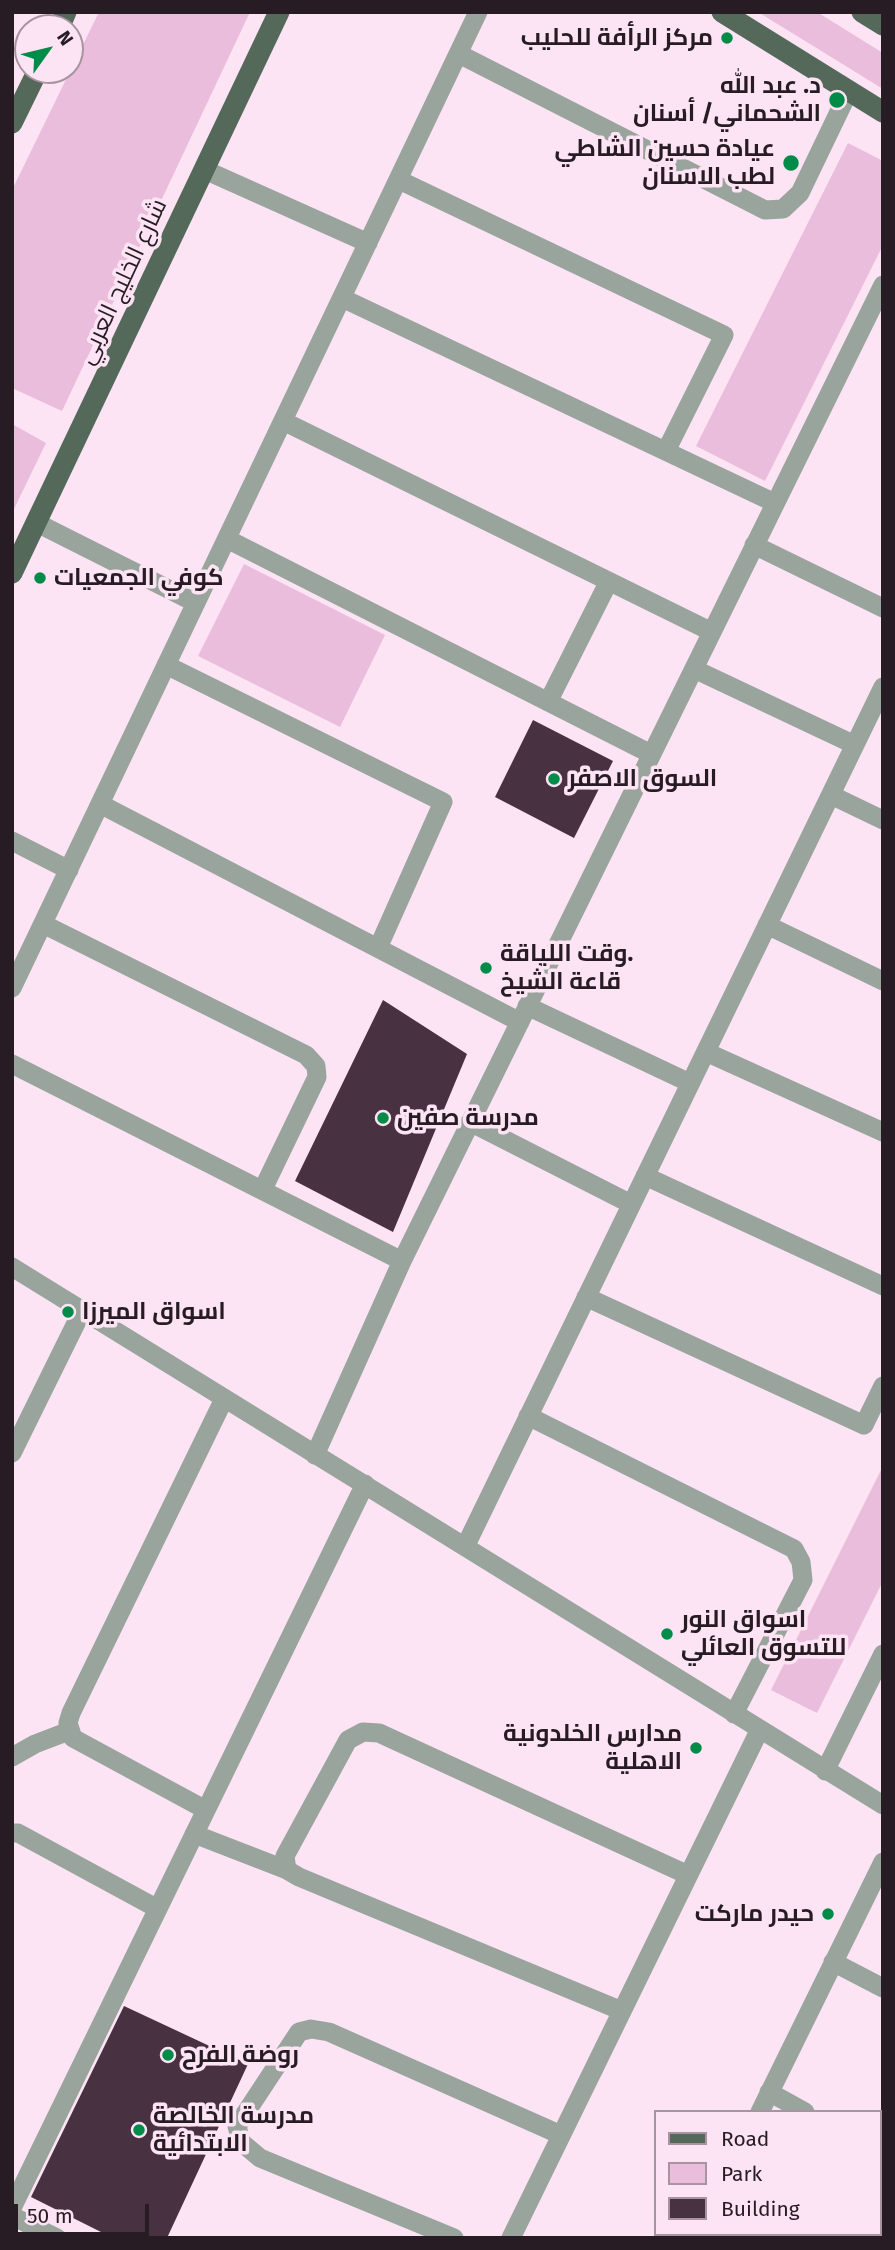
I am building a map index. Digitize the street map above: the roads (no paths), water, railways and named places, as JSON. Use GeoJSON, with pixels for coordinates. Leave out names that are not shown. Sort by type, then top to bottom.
{"type":"FeatureCollection","features":[{"type":"Feature","properties":{"kind":"main road","name":"شارع الخليج العربي"},"geometry":{"type":"LineString","coordinates":[[12,573],[279,12]]}},
{"type":"Feature","properties":{"kind":"main road"},"geometry":{"type":"LineString","coordinates":[[722,12],[883,112]]}},
{"type":"Feature","properties":{"kind":"main road"},"geometry":{"type":"LineString","coordinates":[[862,12],[883,25]]}},
{"type":"Feature","properties":{"kind":"main road"},"geometry":{"type":"LineString","coordinates":[[12,123],[31,84]]}},
{"type":"Feature","properties":{"kind":"street"},"geometry":{"type":"LineString","coordinates":[[12,988],[478,12]]}},
{"type":"Feature","properties":{"kind":"street"},"geometry":{"type":"LineString","coordinates":[[459,54],[765,210],[783,209],[800,193],[849,91]]}},
{"type":"Feature","properties":{"kind":"street"},"geometry":{"type":"LineString","coordinates":[[205,170],[368,243]]}},
{"type":"Feature","properties":{"kind":"street"},"geometry":{"type":"LineString","coordinates":[[399,180],[724,335],[666,451]]}},
{"type":"Feature","properties":{"kind":"street"},"geometry":{"type":"LineString","coordinates":[[315,1455],[402,1261],[883,285]]}},
{"type":"Feature","properties":{"kind":"street"},"geometry":{"type":"LineString","coordinates":[[342,298],[775,503]]}},
{"type":"Feature","properties":{"kind":"street"},"geometry":{"type":"LineString","coordinates":[[283,421],[712,632]]}},
{"type":"Feature","properties":{"kind":"street"},"geometry":{"type":"LineString","coordinates":[[37,523],[196,603]]}},
{"type":"Feature","properties":{"kind":"street"},"geometry":{"type":"LineString","coordinates":[[227,539],[651,754]]}},
{"type":"Feature","properties":{"kind":"street"},"geometry":{"type":"LineString","coordinates":[[754,545],[883,608]]}},
{"type":"Feature","properties":{"kind":"street"},"geometry":{"type":"LineString","coordinates":[[548,702],[608,583]]}},
{"type":"Feature","properties":{"kind":"street"},"geometry":{"type":"LineString","coordinates":[[166,665],[443,802],[378,948]]}},
{"type":"Feature","properties":{"kind":"street"},"geometry":{"type":"LineString","coordinates":[[694,668],[855,745]]}},
{"type":"Feature","properties":{"kind":"street"},"geometry":{"type":"LineString","coordinates":[[464,1547],[883,687]]}},
{"type":"Feature","properties":{"kind":"street"},"geometry":{"type":"LineString","coordinates":[[831,795],[883,820]]}},
{"type":"Feature","properties":{"kind":"street"},"geometry":{"type":"LineString","coordinates":[[100,804],[378,948],[523,1014],[691,1083]]}},
{"type":"Feature","properties":{"kind":"street"},"geometry":{"type":"LineString","coordinates":[[12,841],[69,870]]}},
{"type":"Feature","properties":{"kind":"street"},"geometry":{"type":"LineString","coordinates":[[43,924],[306,1055],[316,1066],[317,1077],[263,1189]]}},
{"type":"Feature","properties":{"kind":"street"},"geometry":{"type":"LineString","coordinates":[[767,925],[883,981]]}},
{"type":"Feature","properties":{"kind":"street"},"geometry":{"type":"LineString","coordinates":[[706,1052],[883,1132]]}},
{"type":"Feature","properties":{"kind":"street"},"geometry":{"type":"LineString","coordinates":[[12,1064],[402,1261]]}},
{"type":"Feature","properties":{"kind":"street"},"geometry":{"type":"LineString","coordinates":[[470,1122],[631,1204]]}},
{"type":"Feature","properties":{"kind":"street"},"geometry":{"type":"LineString","coordinates":[[645,1176],[883,1286]]}},
{"type":"Feature","properties":{"kind":"street"},"geometry":{"type":"LineString","coordinates":[[12,1267],[883,1805]]}},
{"type":"Feature","properties":{"kind":"street"},"geometry":{"type":"LineString","coordinates":[[586,1297],[864,1425],[883,1386]]}},
{"type":"Feature","properties":{"kind":"street"},"geometry":{"type":"LineString","coordinates":[[12,1453],[82,1311]]}},
{"type":"Feature","properties":{"kind":"street"},"geometry":{"type":"LineString","coordinates":[[206,1810],[73,1738],[68,1723],[224,1399]]}},
{"type":"Feature","properties":{"kind":"street"},"geometry":{"type":"LineString","coordinates":[[528,1416],[794,1549],[802,1562],[803,1580],[734,1714]]}},
{"type":"Feature","properties":{"kind":"street"},"geometry":{"type":"LineString","coordinates":[[12,2208],[365,1484]]}},
{"type":"Feature","properties":{"kind":"street"},"geometry":{"type":"LineString","coordinates":[[825,1771],[883,1654]]}},
{"type":"Feature","properties":{"kind":"street"},"geometry":{"type":"LineString","coordinates":[[511,2238],[760,1729]]}},
{"type":"Feature","properties":{"kind":"street"},"geometry":{"type":"LineString","coordinates":[[12,1757],[35,1744],[69,1731]]}},
{"type":"Feature","properties":{"kind":"street"},"geometry":{"type":"LineString","coordinates":[[287,1870],[285,1856],[348,1740],[362,1732],[379,1733],[688,1875]]}},
{"type":"Feature","properties":{"kind":"street"},"geometry":{"type":"LineString","coordinates":[[12,1833],[18,1833],[158,1909]]}},
{"type":"Feature","properties":{"kind":"street"},"geometry":{"type":"LineString","coordinates":[[194,1834],[287,1870],[622,2011]]}},
{"type":"Feature","properties":{"kind":"street"},"geometry":{"type":"LineString","coordinates":[[761,2110],[883,1862]]}},
{"type":"Feature","properties":{"kind":"street"},"geometry":{"type":"LineString","coordinates":[[833,1962],[883,1988]]}},
{"type":"Feature","properties":{"kind":"street"},"geometry":{"type":"LineString","coordinates":[[454,2238],[260,2158],[241,2143],[237,2126],[299,2032],[311,2029],[329,2032],[561,2135]]}},
{"type":"Feature","properties":{"kind":"street"},"geometry":{"type":"LineString","coordinates":[[769,2092],[801,2110]]}},
{"type":"Feature","properties":{"kind":"street"},"geometry":{"type":"LineString","coordinates":[[12,2216],[57,2238]]}},
{"type":"Feature","properties":{"kind":"place","name":"مركز الرأفة للحليب"},"geometry":{"type":"Point","coordinates":[727,38]}},
{"type":"Feature","properties":{"kind":"place","name":"د. عبد الله الشحماني/ أسنان"},"geometry":{"type":"Point","coordinates":[837,100]}},
{"type":"Feature","properties":{"kind":"place","name":"عيادة حسين الشاطي لطب الاسنان"},"geometry":{"type":"Point","coordinates":[791,163]}},
{"type":"Feature","properties":{"kind":"place","name":"كوفي الجمعيات"},"geometry":{"type":"Point","coordinates":[40,578]}},
{"type":"Feature","properties":{"kind":"place","name":"السوق الاصفر"},"geometry":{"type":"Point","coordinates":[554,779]}},
{"type":"Feature","properties":{"kind":"place","name":"وقت اللياقة. قاعة الشيخ"},"geometry":{"type":"Point","coordinates":[486,968]}},
{"type":"Feature","properties":{"kind":"place","name":"مدرسة صفين"},"geometry":{"type":"Point","coordinates":[383,1118]}},
{"type":"Feature","properties":{"kind":"place","name":"اسواق الميرزا"},"geometry":{"type":"Point","coordinates":[68,1312]}},
{"type":"Feature","properties":{"kind":"place","name":"اسواق النور للتسوق العائلي"},"geometry":{"type":"Point","coordinates":[667,1634]}},
{"type":"Feature","properties":{"kind":"place","name":"مدارس الخلدونية الاهلية"},"geometry":{"type":"Point","coordinates":[696,1748]}},
{"type":"Feature","properties":{"kind":"place","name":"حيدر ماركت"},"geometry":{"type":"Point","coordinates":[828,1914]}},
{"type":"Feature","properties":{"kind":"place","name":"روضة الفرح"},"geometry":{"type":"Point","coordinates":[168,2055]}},
{"type":"Feature","properties":{"kind":"place","name":"مدرسة الخالصة الابتدائية"},"geometry":{"type":"Point","coordinates":[139,2130]}}]}
